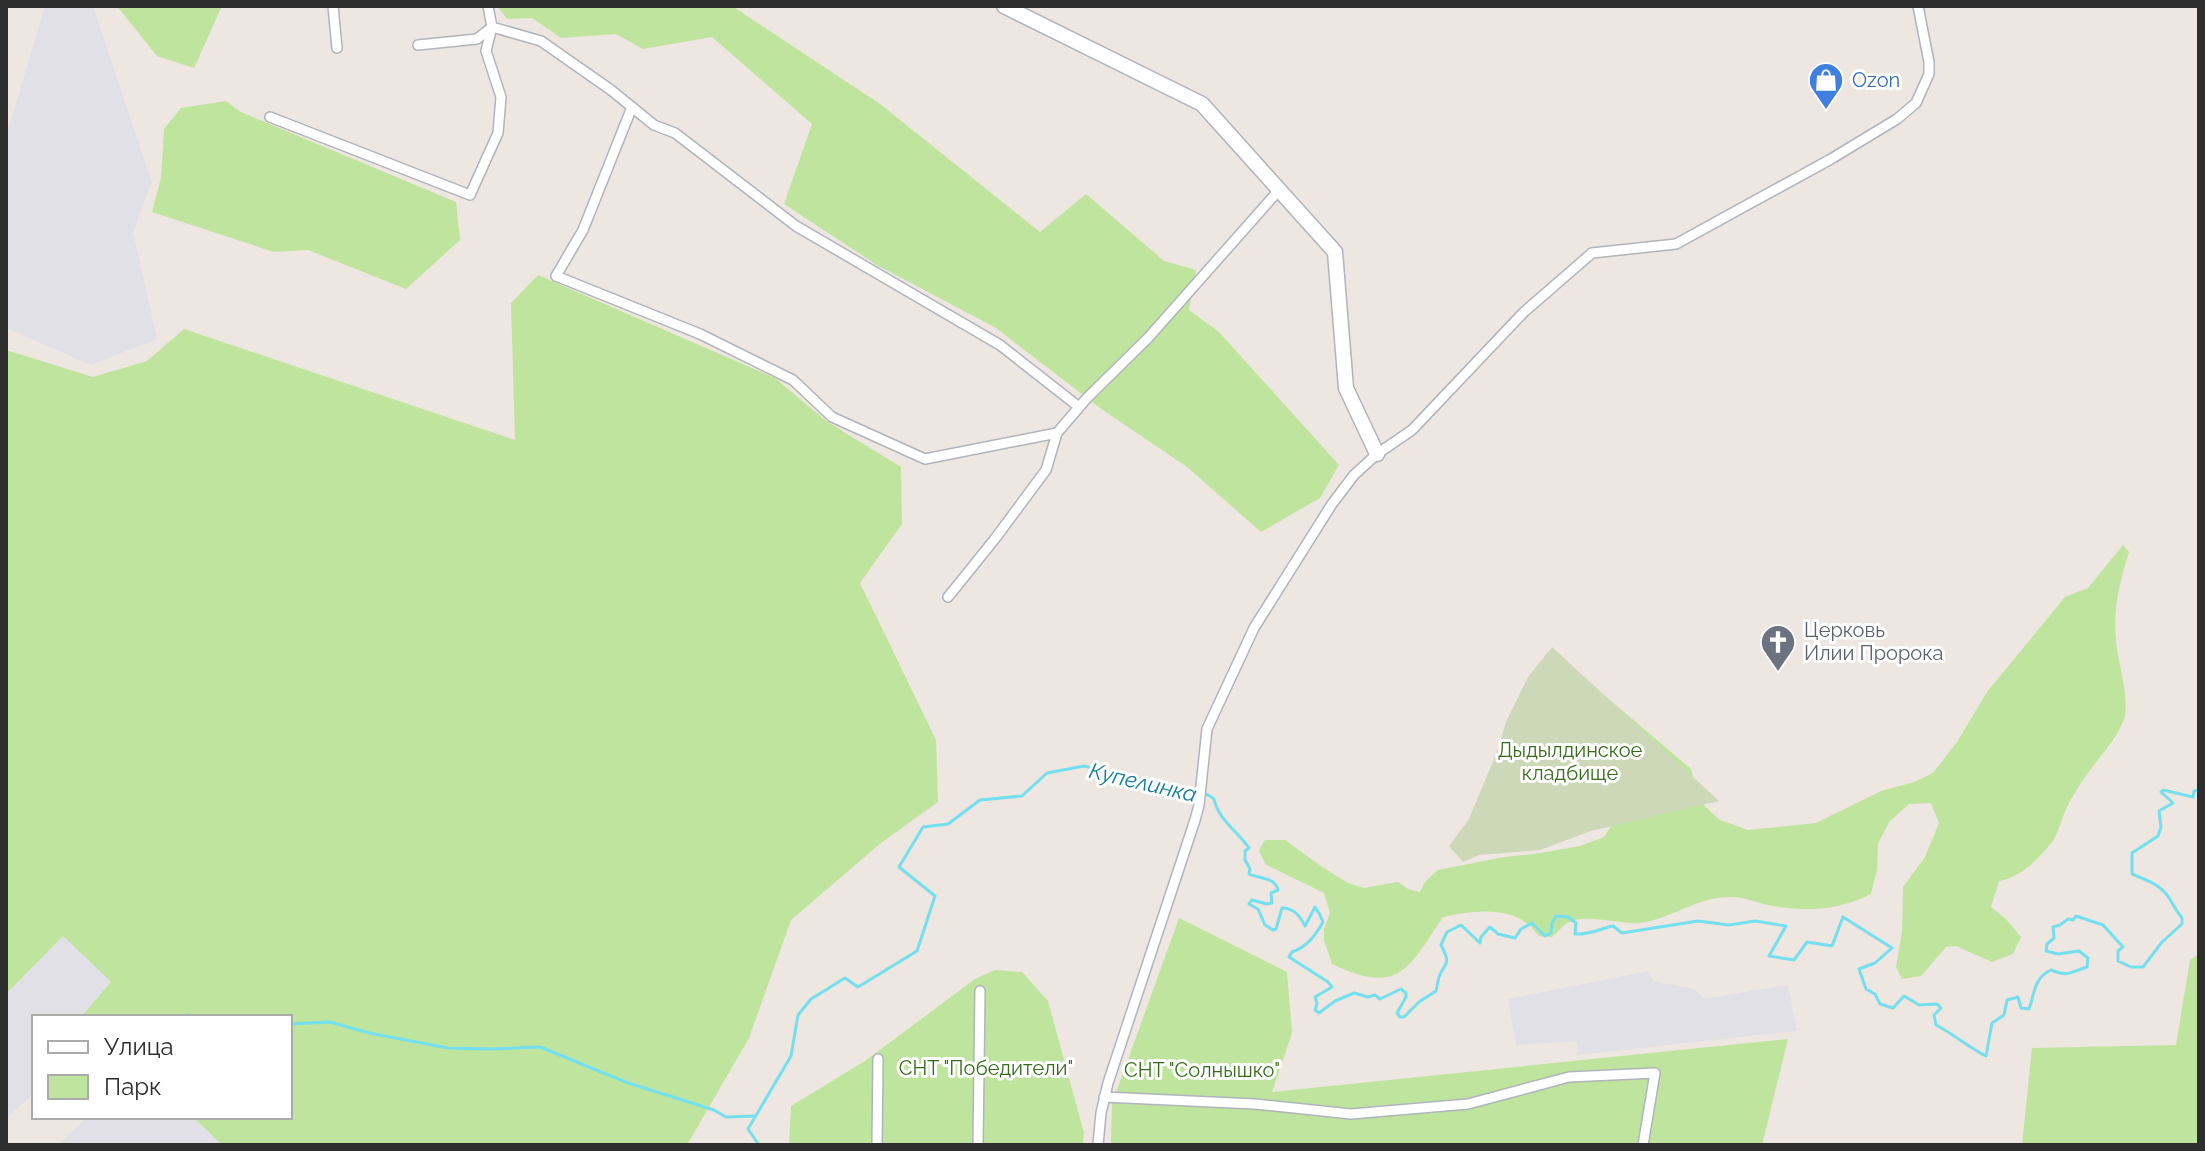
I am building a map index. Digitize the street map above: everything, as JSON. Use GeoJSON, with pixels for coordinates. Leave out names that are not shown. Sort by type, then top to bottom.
{"type":"FeatureCollection","features":[{"type":"Feature","properties":{"kind":"street"},"geometry":{"type":"LineString","coordinates":[[333,6],[337,48]]}},
{"type":"Feature","properties":{"kind":"street"},"geometry":{"type":"LineString","coordinates":[[270,117],[470,195],[498,133],[501,97],[486,51],[492,27],[488,6]]}},
{"type":"Feature","properties":{"kind":"street"},"geometry":{"type":"LineString","coordinates":[[1004,6],[1202,104],[1335,252],[1346,388],[1377,454]]}},
{"type":"Feature","properties":{"kind":"street"},"geometry":{"type":"LineString","coordinates":[[1098,1145],[1104,1097],[1199,805],[1207,729],[1254,628],[1332,504],[1354,475],[1377,454],[1412,430],[1524,312],[1592,253],[1676,244],[1831,159],[1897,119],[1916,103],[1929,74],[1918,6]]}},
{"type":"Feature","properties":{"kind":"street"},"geometry":{"type":"LineString","coordinates":[[418,45],[477,39],[492,27]]}},
{"type":"Feature","properties":{"kind":"street"},"geometry":{"type":"LineString","coordinates":[[492,27],[541,41],[654,125],[675,133],[796,226],[1000,345],[1079,407]]}},
{"type":"Feature","properties":{"kind":"street"},"geometry":{"type":"LineString","coordinates":[[632,107],[583,230],[556,276],[700,334],[793,380],[832,417],[925,459],[1057,433]]}},
{"type":"Feature","properties":{"kind":"street"},"geometry":{"type":"LineString","coordinates":[[948,597],[1046,470],[1057,433],[1148,338],[1280,189]]}},
{"type":"Feature","properties":{"kind":"street"},"geometry":{"type":"LineString","coordinates":[[978,1145],[980,991]]}},
{"type":"Feature","properties":{"kind":"street"},"geometry":{"type":"LineString","coordinates":[[877,1145],[878,1059]]}},
{"type":"Feature","properties":{"kind":"street"},"geometry":{"type":"LineString","coordinates":[[1104,1097],[1255,1104],[1351,1114],[1468,1104],[1569,1077],[1655,1073],[1643,1145]]}},
{"type":"Feature","properties":{"kind":"shaded area"},"geometry":{"type":"Polygon","coordinates":[[[45,6],[93,6],[152,182],[133,232],[157,339],[91,365],[6,328],[6,137],[45,6]]]}},
{"type":"Feature","properties":{"kind":"shaded area"},"geometry":{"type":"Polygon","coordinates":[[[63,936],[111,982],[83,1015],[32,1015],[32,1095],[6,1119],[6,994],[63,936]]]}},
{"type":"Feature","properties":{"kind":"shaded area"},"geometry":{"type":"Polygon","coordinates":[[[1649,971],[1653,981],[1694,989],[1704,999],[1788,985],[1797,1031],[1578,1055],[1577,1041],[1516,1045],[1508,999],[1649,971]]]}},
{"type":"Feature","properties":{"kind":"shaded area"},"geometry":{"type":"Polygon","coordinates":[[[85,1119],[195,1119],[222,1145],[58,1145],[85,1119]]]}},
{"type":"Feature","properties":{"kind":"green space"},"geometry":{"type":"Polygon","coordinates":[[[117,6],[222,6],[194,68],[157,56],[117,6]]]}},
{"type":"Feature","properties":{"kind":"green space"},"geometry":{"type":"Polygon","coordinates":[[[497,6],[732,6],[880,104],[1040,232],[1086,194],[1164,261],[1196,270],[1189,310],[1219,332],[1339,465],[1320,498],[1261,532],[1187,467],[1100,408],[996,328],[877,265],[784,204],[812,124],[712,37],[643,49],[616,34],[561,38],[532,18],[507,19],[497,6]]]}},
{"type":"Feature","properties":{"kind":"green space"},"geometry":{"type":"Polygon","coordinates":[[[226,101],[241,112],[456,202],[460,240],[406,289],[308,250],[274,252],[152,212],[161,178],[164,129],[181,108],[226,101]]]}},
{"type":"Feature","properties":{"kind":"green space"},"geometry":{"type":"Polygon","coordinates":[[[538,275],[775,378],[826,421],[901,467],[902,524],[860,583],[936,740],[938,802],[881,843],[791,920],[749,1038],[687,1145],[222,1145],[195,1119],[292,1119],[292,1015],[83,1015],[111,982],[63,936],[6,994],[6,350],[93,377],[147,361],[184,329],[515,440],[511,303],[538,275]]]}},
{"type":"Feature","properties":{"kind":"green space"},"geometry":{"type":"Polygon","coordinates":[[[2123,545],[2129,552],[2119,590],[2115,628],[2126,701],[2123,723],[2066,808],[2052,843],[2026,868],[1999,881],[1991,907],[2021,937],[2013,954],[1992,962],[1956,946],[1946,947],[1921,976],[1902,979],[1896,967],[1902,932],[1903,887],[1925,857],[1939,823],[1931,803],[1909,804],[1889,822],[1878,844],[1877,870],[1871,894],[1858,900],[1818,909],[1721,897],[1639,923],[1582,919],[1564,925],[1552,937],[1539,936],[1527,923],[1506,914],[1463,913],[1443,917],[1410,963],[1400,972],[1387,977],[1355,973],[1332,964],[1324,940],[1330,913],[1324,893],[1265,864],[1259,850],[1265,840],[1285,840],[1348,883],[1364,888],[1398,882],[1420,892],[1425,882],[1438,870],[1580,846],[1604,837],[1612,825],[1604,695],[1691,769],[1698,800],[1720,820],[1748,830],[1816,823],[1881,791],[1933,773],[1957,742],[1987,692],[2065,597],[2088,588],[2123,545]]]}},
{"type":"Feature","properties":{"kind":"green space","name":"Дыдылдинское кладбище"},"geometry":{"type":"Polygon","coordinates":[[[1552,647],[1719,801],[1591,831],[1540,850],[1479,855],[1463,862],[1449,846],[1469,819],[1506,722],[1528,677],[1552,647]]]}},
{"type":"Feature","properties":{"kind":"green space","name":"СНТ \"Солнышко\""},"geometry":{"type":"Polygon","coordinates":[[[1179,918],[1287,972],[1292,1033],[1272,1092],[1788,1039],[1762,1145],[1111,1145],[1112,1104],[1179,918]]]}},
{"type":"Feature","properties":{"kind":"green space"},"geometry":{"type":"Polygon","coordinates":[[[2199,954],[2199,1145],[2022,1145],[2032,1048],[2176,1045],[2190,960],[2199,954]]]}},
{"type":"Feature","properties":{"kind":"green space","name":"СНТ \"Победители\""},"geometry":{"type":"Polygon","coordinates":[[[995,970],[1022,972],[1048,1001],[1084,1133],[1083,1145],[789,1145],[791,1106],[865,1061],[975,979],[995,970]]]}},
{"type":"Feature","properties":{"kind":"waterway","name":"Купелинка"},"geometry":{"type":"LineString","coordinates":[[759,1145],[748,1129],[791,1056],[798,1015],[811,999],[845,978],[858,987],[917,951],[935,896],[899,867],[923,827],[948,824],[980,800],[1022,796],[1047,773],[1084,766],[1208,795],[1214,799],[1224,819],[1249,848],[1245,851],[1249,874],[1270,881],[1278,890],[1271,893],[1272,903],[1252,900],[1249,904],[1258,909],[1265,925],[1276,929],[1282,908],[1296,913],[1305,926],[1315,907],[1320,915],[1323,922],[1314,936],[1289,957],[1332,987],[1315,997],[1315,1010],[1319,1013],[1335,1001],[1354,993],[1368,997],[1375,995],[1380,999],[1401,989],[1406,997],[1397,1013],[1404,1017],[1436,991],[1447,960],[1441,945],[1447,932],[1461,925],[1480,943],[1490,927],[1498,934],[1515,938],[1521,929],[1532,923],[1545,936],[1551,933],[1556,916],[1568,917],[1576,923],[1575,934],[1613,926],[1622,933],[1698,921],[1729,925],[1755,921],[1786,926],[1769,956],[1794,960],[1807,942],[1832,946],[1843,917],[1892,948],[1875,963],[1859,969],[1866,989],[1875,994],[1880,1004],[1893,1008],[1904,996],[1919,1005],[1937,1004],[1941,1008],[1934,1015],[1936,1025],[1986,1056],[1992,1023],[2004,1015],[2007,1000],[2018,997],[2021,1008],[2029,1009],[2036,986],[2045,973],[2051,970],[2069,973],[2087,967],[2088,958],[2079,951],[2058,954],[2046,951],[2047,944],[2054,938],[2053,927],[2076,916],[2103,925],[2123,947],[2118,951],[2118,961],[2131,967],[2143,967],[2162,942],[2182,924],[2182,918],[2164,891],[2132,874],[2132,853],[2158,836],[2161,827],[2159,811],[2173,803],[2161,792],[2163,790],[2193,797],[2194,791],[2199,790]]}},
{"type":"Feature","properties":{"kind":"waterway"},"geometry":{"type":"LineString","coordinates":[[292,1024],[330,1022],[448,1048],[540,1047],[628,1083],[714,1110],[726,1117],[754,1116]]}},
{"type":"Feature","properties":{"kind":"place","name":"Ozon"},"geometry":{"type":"Point","coordinates":[1826,111]}},
{"type":"Feature","properties":{"kind":"place","name":"Церковь Илии Пророка"},"geometry":{"type":"Point","coordinates":[1778,673]}}]}
